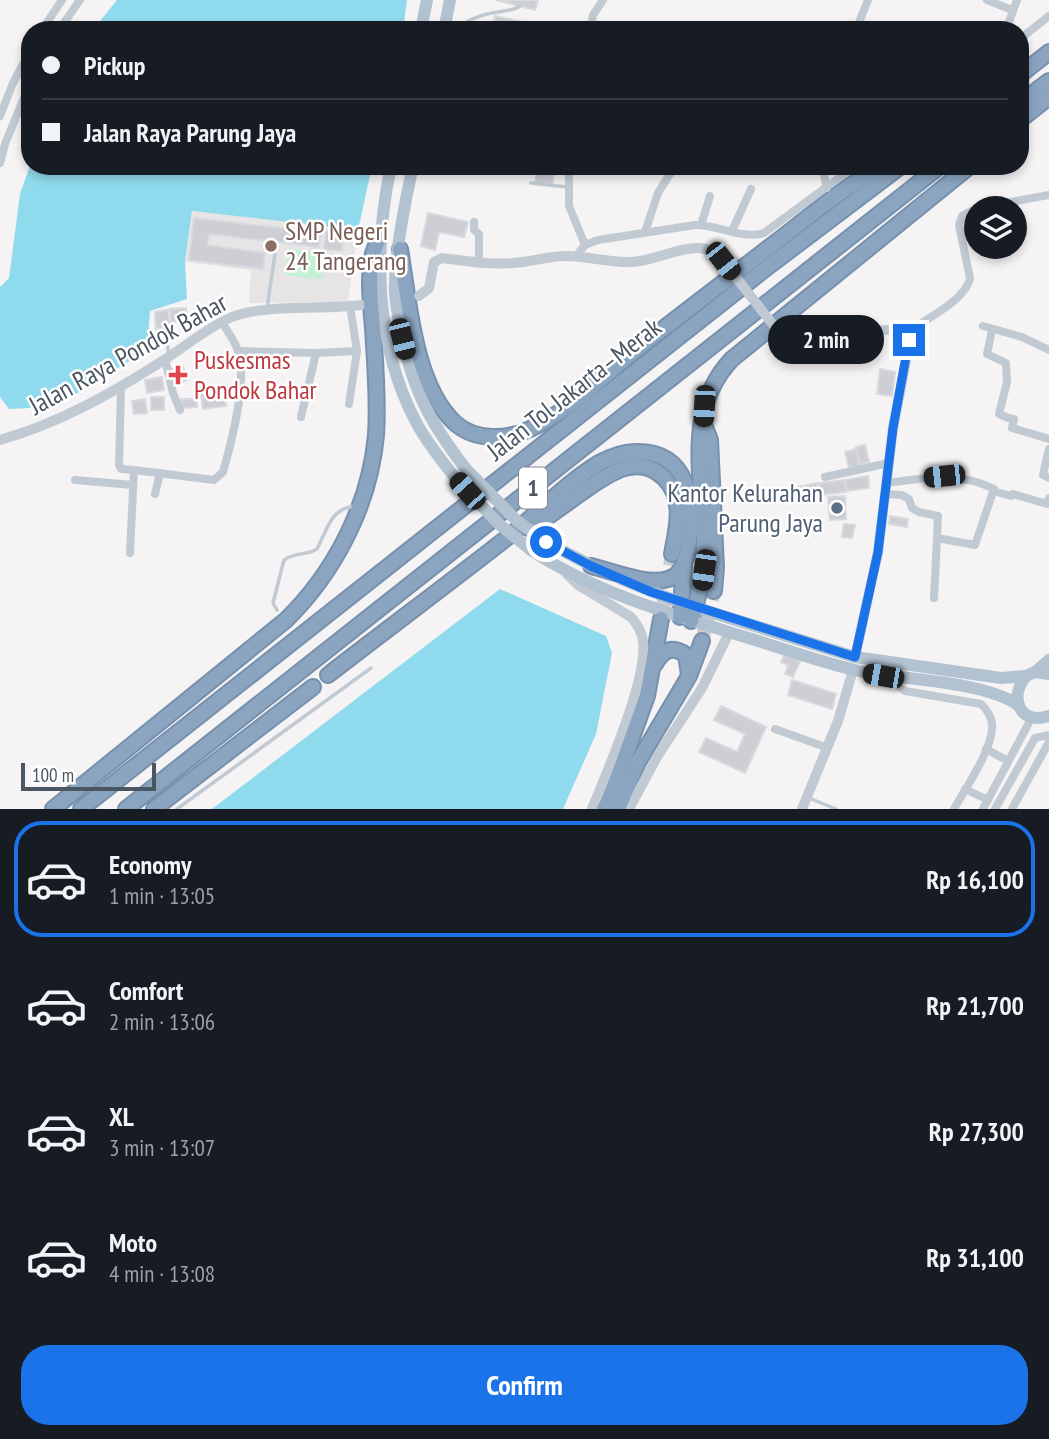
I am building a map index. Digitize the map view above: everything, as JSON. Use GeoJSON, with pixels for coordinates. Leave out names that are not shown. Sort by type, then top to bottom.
{"type":"FeatureCollection","features":[{"type":"Feature","properties":{"kind":"highway"},"geometry":{"type":"LineString","coordinates":[[1029,68],[1049,52]]}},
{"type":"Feature","properties":{"kind":"highway"},"geometry":{"type":"LineString","coordinates":[[1029,96],[1049,81]]}},
{"type":"Feature","properties":{"kind":"highway"},"geometry":{"type":"LineString","coordinates":[[1029,113],[1049,97]]}},
{"type":"Feature","properties":{"kind":"highway"},"geometry":{"type":"LineString","coordinates":[[400,249],[415,331],[428,382],[445,411],[464,429],[482,437],[501,438],[531,429],[573,402],[804,221],[869,175]]}},
{"type":"Feature","properties":{"kind":"highway","name":"Jalan Tol Jakarta–Merak"},"geometry":{"type":"LineString","coordinates":[[81,809],[765,269],[889,175]]}},
{"type":"Feature","properties":{"kind":"highway","name":"Jalan Tol Jakarta–Merak"},"geometry":{"type":"LineString","coordinates":[[126,809],[929,175]]}},
{"type":"Feature","properties":{"kind":"highway"},"geometry":{"type":"LineString","coordinates":[[687,612],[704,570],[699,441],[708,391],[720,370],[959,175]]}},
{"type":"Feature","properties":{"kind":"highway"},"geometry":{"type":"LineString","coordinates":[[52,809],[286,620],[303,604],[341,548],[359,506],[370,470],[376,436],[371,278],[372,257],[379,238]]}},
{"type":"Feature","properties":{"kind":"highway"},"geometry":{"type":"LineString","coordinates":[[636,351],[765,269]]}},
{"type":"Feature","properties":{"kind":"highway"},"geometry":{"type":"LineString","coordinates":[[703,421],[710,440],[716,567],[714,590]]}},
{"type":"Feature","properties":{"kind":"highway"},"geometry":{"type":"LineString","coordinates":[[328,675],[597,464],[621,453],[656,455],[676,468],[683,477],[691,497],[692,509],[690,538],[684,565],[687,612]]}},
{"type":"Feature","properties":{"kind":"highway"},"geometry":{"type":"LineString","coordinates":[[437,591],[612,472],[633,466],[651,469],[673,489],[679,510],[672,554]]}},
{"type":"Feature","properties":{"kind":"highway"},"geometry":{"type":"LineString","coordinates":[[591,566],[639,579],[659,581],[675,576],[684,565]]}},
{"type":"Feature","properties":{"kind":"highway"},"geometry":{"type":"LineString","coordinates":[[604,809],[609,802],[643,709],[655,664],[661,619]]}},
{"type":"Feature","properties":{"kind":"highway"},"geometry":{"type":"LineString","coordinates":[[618,809],[638,762],[689,677],[702,641]]}},
{"type":"Feature","properties":{"kind":"highway"},"geometry":{"type":"LineString","coordinates":[[655,664],[660,654],[667,649],[678,649],[686,655],[689,677]]}},
{"type":"Feature","properties":{"kind":"highway"},"geometry":{"type":"LineString","coordinates":[[154,809],[313,687]]}},
{"type":"Feature","properties":{"kind":"main road"},"geometry":{"type":"LineString","coordinates":[[423,21],[427,0]]}},
{"type":"Feature","properties":{"kind":"main road"},"geometry":{"type":"LineString","coordinates":[[446,21],[450,0]]}},
{"type":"Feature","properties":{"kind":"main road"},"geometry":{"type":"LineString","coordinates":[[390,175],[379,238],[383,309],[396,373],[416,422],[433,449],[456,479],[499,524],[531,550],[565,571],[599,587],[854,664],[883,676],[992,692],[1018,705],[1031,717],[1042,719],[1049,716]]}},
{"type":"Feature","properties":{"kind":"main road"},"geometry":{"type":"LineString","coordinates":[[412,175],[395,293],[411,374],[425,411],[444,441],[466,469],[516,520],[546,542],[591,566],[729,632],[854,664],[1001,678],[1049,674]]}},
{"type":"Feature","properties":{"kind":"main road"},"geometry":{"type":"LineString","coordinates":[[1018,705],[1016,695],[1019,684],[1049,660]]}},
{"type":"Feature","properties":{"kind":"street"},"geometry":{"type":"LineString","coordinates":[[47,21],[62,0]]}},
{"type":"Feature","properties":{"kind":"street"},"geometry":{"type":"LineString","coordinates":[[65,21],[80,0]]}},
{"type":"Feature","properties":{"kind":"street"},"geometry":{"type":"LineString","coordinates":[[592,21],[603,0]]}},
{"type":"Feature","properties":{"kind":"street"},"geometry":{"type":"LineString","coordinates":[[860,21],[868,0]]}},
{"type":"Feature","properties":{"kind":"street"},"geometry":{"type":"LineString","coordinates":[[987,0],[1012,10]]}},
{"type":"Feature","properties":{"kind":"street"},"geometry":{"type":"LineString","coordinates":[[1009,21],[1017,0]]}},
{"type":"Feature","properties":{"kind":"street"},"geometry":{"type":"LineString","coordinates":[[1029,32],[1049,16]]}},
{"type":"Feature","properties":{"kind":"street"},"geometry":{"type":"LineString","coordinates":[[0,116],[21,68]]}},
{"type":"Feature","properties":{"kind":"street"},"geometry":{"type":"LineString","coordinates":[[13,83],[21,85]]}},
{"type":"Feature","properties":{"kind":"street"},"geometry":{"type":"LineString","coordinates":[[0,163],[21,104]]}},
{"type":"Feature","properties":{"kind":"street"},"geometry":{"type":"LineString","coordinates":[[569,175],[569,206],[585,245]]}},
{"type":"Feature","properties":{"kind":"street"},"geometry":{"type":"LineString","coordinates":[[645,232],[657,194],[669,175]]}},
{"type":"Feature","properties":{"kind":"street"},"geometry":{"type":"LineString","coordinates":[[824,175],[827,188]]}},
{"type":"Feature","properties":{"kind":"street"},"geometry":{"type":"LineString","coordinates":[[576,256],[585,245],[598,240],[701,225],[757,235],[764,233],[844,175]]}},
{"type":"Feature","properties":{"kind":"street"},"geometry":{"type":"LineString","coordinates":[[732,231],[751,189]]}},
{"type":"Feature","properties":{"kind":"street"},"geometry":{"type":"LineString","coordinates":[[907,332],[956,298],[970,283],[959,225],[962,216],[977,208],[1049,195]]}},
{"type":"Feature","properties":{"kind":"street"},"geometry":{"type":"LineString","coordinates":[[701,225],[710,197]]}},
{"type":"Feature","properties":{"kind":"street"},"geometry":{"type":"LineString","coordinates":[[474,222],[474,230],[480,233],[480,262]]}},
{"type":"Feature","properties":{"kind":"street"},"geometry":{"type":"LineString","coordinates":[[419,296],[429,288],[433,265],[436,260],[442,258],[511,264],[546,257],[576,256],[632,262],[701,248],[710,250],[723,261],[792,345],[800,348],[873,331],[899,329],[907,332]]}},
{"type":"Feature","properties":{"kind":"street"},"geometry":{"type":"LineString","coordinates":[[349,404],[357,351],[356,306]]}},
{"type":"Feature","properties":{"kind":"street","name":"Jalan Raya Pondok Bahar"},"geometry":{"type":"LineString","coordinates":[[0,440],[70,415],[121,387],[222,322],[241,314],[267,310],[356,306]]}},
{"type":"Feature","properties":{"kind":"street"},"geometry":{"type":"LineString","coordinates":[[121,387],[121,468],[214,480],[223,472],[241,386],[238,351],[222,322]]}},
{"type":"Feature","properties":{"kind":"street"},"geometry":{"type":"LineString","coordinates":[[1049,350],[1022,337],[987,328],[987,354],[1006,363],[1007,382],[999,414],[1014,419],[1012,428],[1049,439]]}},
{"type":"Feature","properties":{"kind":"street"},"geometry":{"type":"LineString","coordinates":[[802,809],[828,748],[854,664],[878,552],[888,463],[909,345],[907,332]]}},
{"type":"Feature","properties":{"kind":"street"},"geometry":{"type":"LineString","coordinates":[[238,351],[357,351]]}},
{"type":"Feature","properties":{"kind":"street"},"geometry":{"type":"LineString","coordinates":[[301,417],[316,353]]}},
{"type":"Feature","properties":{"kind":"street"},"geometry":{"type":"LineString","coordinates":[[167,358],[173,393],[180,410]]}},
{"type":"Feature","properties":{"kind":"street"},"geometry":{"type":"LineString","coordinates":[[1049,449],[1043,475],[1049,478]]}},
{"type":"Feature","properties":{"kind":"street"},"geometry":{"type":"LineString","coordinates":[[825,477],[888,463]]}},
{"type":"Feature","properties":{"kind":"street"},"geometry":{"type":"LineString","coordinates":[[130,553],[134,470]]}},
{"type":"Feature","properties":{"kind":"street"},"geometry":{"type":"LineString","coordinates":[[155,494],[160,474]]}},
{"type":"Feature","properties":{"kind":"street"},"geometry":{"type":"LineString","coordinates":[[886,488],[944,476],[981,482],[994,489],[993,491],[1047,504],[1049,498]]}},
{"type":"Feature","properties":{"kind":"street"},"geometry":{"type":"LineString","coordinates":[[75,480],[133,485]]}},
{"type":"Feature","properties":{"kind":"street"},"geometry":{"type":"LineString","coordinates":[[886,488],[909,499],[912,508],[919,512],[938,516],[934,598]]}},
{"type":"Feature","properties":{"kind":"street"},"geometry":{"type":"LineString","coordinates":[[937,538],[975,545],[993,491]]}},
{"type":"Feature","properties":{"kind":"street"},"geometry":{"type":"LineString","coordinates":[[565,571],[578,585],[631,617],[643,638],[643,657],[631,705],[592,809]]}},
{"type":"Feature","properties":{"kind":"street"},"geometry":{"type":"LineString","coordinates":[[629,809],[657,757],[702,688],[729,632]]}},
{"type":"Feature","properties":{"kind":"street"},"geometry":{"type":"LineString","coordinates":[[883,676],[905,691],[981,704],[988,712],[992,723],[991,737],[954,809]]}},
{"type":"Feature","properties":{"kind":"street"},"geometry":{"type":"LineString","coordinates":[[983,809],[1031,717]]}},
{"type":"Feature","properties":{"kind":"street"},"geometry":{"type":"LineString","coordinates":[[775,729],[828,748]]}},
{"type":"Feature","properties":{"kind":"street"},"geometry":{"type":"LineString","coordinates":[[995,809],[1035,738],[1049,735]]}},
{"type":"Feature","properties":{"kind":"street"},"geometry":{"type":"LineString","coordinates":[[1012,809],[1049,742]]}},
{"type":"Feature","properties":{"kind":"street"},"geometry":{"type":"LineString","coordinates":[[986,749],[1008,761]]}},
{"type":"Feature","properties":{"kind":"street"},"geometry":{"type":"LineString","coordinates":[[965,789],[988,800]]}},
{"type":"Feature","properties":{"kind":"lane"},"geometry":{"type":"LineString","coordinates":[[469,21],[484,14],[520,6]]}},
{"type":"Feature","properties":{"kind":"lane"},"geometry":{"type":"LineString","coordinates":[[531,183],[569,187]]}},
{"type":"Feature","properties":{"kind":"lane"},"geometry":{"type":"LineString","coordinates":[[267,310],[275,254]]}},
{"type":"Feature","properties":{"kind":"lane"},"geometry":{"type":"LineString","coordinates":[[164,331],[167,358]]}},
{"type":"Feature","properties":{"kind":"lane"},"geometry":{"type":"LineString","coordinates":[[277,610],[273,603],[284,560],[295,553],[317,549],[337,512],[344,506],[359,506]]}},
{"type":"Feature","properties":{"kind":"lane"},"geometry":{"type":"LineString","coordinates":[[177,809],[371,668]]}},
{"type":"Feature","properties":{"kind":"lane"},"geometry":{"type":"LineString","coordinates":[[807,797],[836,809]]}},
{"type":"Feature","properties":{"kind":"shaded area","name":"SMP Negeri 24 Tangerang"},"geometry":{"type":"Polygon","coordinates":[[[192,211],[358,230],[348,302],[249,303],[251,270],[185,262],[192,211]]]}},
{"type":"Feature","properties":{"kind":"green space"},"geometry":{"type":"Polygon","coordinates":[[[288,249],[325,253],[322,279],[285,275],[288,249]]]}},
{"type":"Feature","properties":{"kind":"water"},"geometry":{"type":"Polygon","coordinates":[[[117,0],[407,0],[404,21],[100,21],[117,0]]]}},
{"type":"Feature","properties":{"kind":"water"},"geometry":{"type":"Polygon","coordinates":[[[27,175],[370,175],[358,230],[192,211],[185,262],[187,299],[150,311],[147,350],[68,399],[30,408],[9,409],[0,397],[0,287],[9,278],[20,194],[27,175]]]}},
{"type":"Feature","properties":{"kind":"water"},"geometry":{"type":"Polygon","coordinates":[[[500,589],[606,636],[612,653],[596,734],[563,809],[212,809],[500,589]]]}},
{"type":"Feature","properties":{"kind":"building"},"geometry":{"type":"Polygon","coordinates":[[[496,0],[538,0],[535,10],[496,0]]]}},
{"type":"Feature","properties":{"kind":"building"},"geometry":{"type":"Polygon","coordinates":[[[495,16],[518,21],[494,21],[495,16]]]}},
{"type":"Feature","properties":{"kind":"building"},"geometry":{"type":"Polygon","coordinates":[[[536,175],[554,175],[552,185],[535,183],[536,175]]]}},
{"type":"Feature","properties":{"kind":"building"},"geometry":{"type":"Polygon","coordinates":[[[428,213],[468,222],[464,237],[439,232],[435,250],[421,246],[428,213]]]}},
{"type":"Feature","properties":{"kind":"building"},"geometry":{"type":"Polygon","coordinates":[[[194,218],[321,233],[319,247],[209,234],[207,245],[265,253],[263,269],[189,260],[194,218]]]}},
{"type":"Feature","properties":{"kind":"building"},"geometry":{"type":"Polygon","coordinates":[[[326,231],[344,233],[342,251],[324,249],[326,231]]]}},
{"type":"Feature","properties":{"kind":"building"},"geometry":{"type":"Polygon","coordinates":[[[186,308],[187,321],[171,322],[170,309],[186,308]]]}},
{"type":"Feature","properties":{"kind":"building"},"geometry":{"type":"Polygon","coordinates":[[[168,310],[170,327],[156,329],[155,312],[168,310]]]}},
{"type":"Feature","properties":{"kind":"building","name":"Puskesmas Pondok Bahar"},"geometry":{"type":"Polygon","coordinates":[[[181,364],[189,379],[175,385],[168,371],[181,364]]]}},
{"type":"Feature","properties":{"kind":"building"},"geometry":{"type":"Polygon","coordinates":[[[880,369],[895,372],[892,396],[877,394],[880,369]]]}},
{"type":"Feature","properties":{"kind":"building"},"geometry":{"type":"Polygon","coordinates":[[[162,377],[164,390],[147,393],[145,380],[162,377]]]}},
{"type":"Feature","properties":{"kind":"building"},"geometry":{"type":"Polygon","coordinates":[[[224,390],[226,406],[203,409],[201,393],[224,390]]]}},
{"type":"Feature","properties":{"kind":"building"},"geometry":{"type":"Polygon","coordinates":[[[151,397],[164,397],[164,410],[151,410],[151,397]]]}},
{"type":"Feature","properties":{"kind":"building"},"geometry":{"type":"Polygon","coordinates":[[[145,399],[147,413],[134,414],[132,401],[145,399]]]}},
{"type":"Feature","properties":{"kind":"building"},"geometry":{"type":"Polygon","coordinates":[[[181,399],[196,399],[197,407],[182,408],[181,399]]]}},
{"type":"Feature","properties":{"kind":"building"},"geometry":{"type":"Polygon","coordinates":[[[865,445],[869,462],[860,464],[856,447],[865,445]]]}},
{"type":"Feature","properties":{"kind":"building"},"geometry":{"type":"Polygon","coordinates":[[[856,449],[859,466],[849,468],[845,452],[856,449]]]}},
{"type":"Feature","properties":{"kind":"building"},"geometry":{"type":"Polygon","coordinates":[[[868,476],[869,488],[847,491],[845,480],[868,476]]]}},
{"type":"Feature","properties":{"kind":"building"},"geometry":{"type":"Polygon","coordinates":[[[844,480],[846,492],[821,495],[819,483],[844,480]]]}},
{"type":"Feature","properties":{"kind":"building"},"geometry":{"type":"Polygon","coordinates":[[[817,483],[819,495],[796,500],[794,488],[817,483]]]}},
{"type":"Feature","properties":{"kind":"building","name":"Kantor Kelurahan Parung Jaya"},"geometry":{"type":"Polygon","coordinates":[[[845,496],[846,519],[830,520],[828,497],[845,496]]]}},
{"type":"Feature","properties":{"kind":"building"},"geometry":{"type":"Polygon","coordinates":[[[890,516],[908,519],[907,527],[889,524],[890,516]]]}},
{"type":"Feature","properties":{"kind":"building"},"geometry":{"type":"Polygon","coordinates":[[[844,524],[855,525],[852,538],[842,537],[844,524]]]}},
{"type":"Feature","properties":{"kind":"building"},"geometry":{"type":"Polygon","coordinates":[[[784,655],[800,661],[793,677],[785,674],[788,665],[781,662],[784,655]]]}},
{"type":"Feature","properties":{"kind":"building"},"geometry":{"type":"Polygon","coordinates":[[[792,680],[836,694],[832,709],[788,695],[792,680]]]}},
{"type":"Feature","properties":{"kind":"building"},"geometry":{"type":"Polygon","coordinates":[[[721,706],[766,727],[745,773],[699,752],[706,738],[737,752],[745,734],[714,720],[721,706]]]}},
{"type":"Feature","properties":{"kind":"tunnel"},"geometry":{"type":"LineString","coordinates":[[663,607],[672,554]]}},
{"type":"Feature","properties":{"kind":"tunnel"},"geometry":{"type":"LineString","coordinates":[[702,641],[714,591]]}},
{"type":"Feature","properties":{"kind":"place","name":"SMP Negeri 24 Tangerang"},"geometry":{"type":"Point","coordinates":[271,246]}},
{"type":"Feature","properties":{"kind":"place","name":"Puskesmas Pondok Bahar"},"geometry":{"type":"Point","coordinates":[178,375]}},
{"type":"Feature","properties":{"kind":"place","name":"Kantor Kelurahan Parung Jaya"},"geometry":{"type":"Point","coordinates":[837,508]}},
{"type":"Feature","properties":{"kind":"route"},"geometry":{"type":"LineString","coordinates":[[546,542],[591,566],[651,592],[855,657],[878,552],[893,428],[909,340]]}}]}
